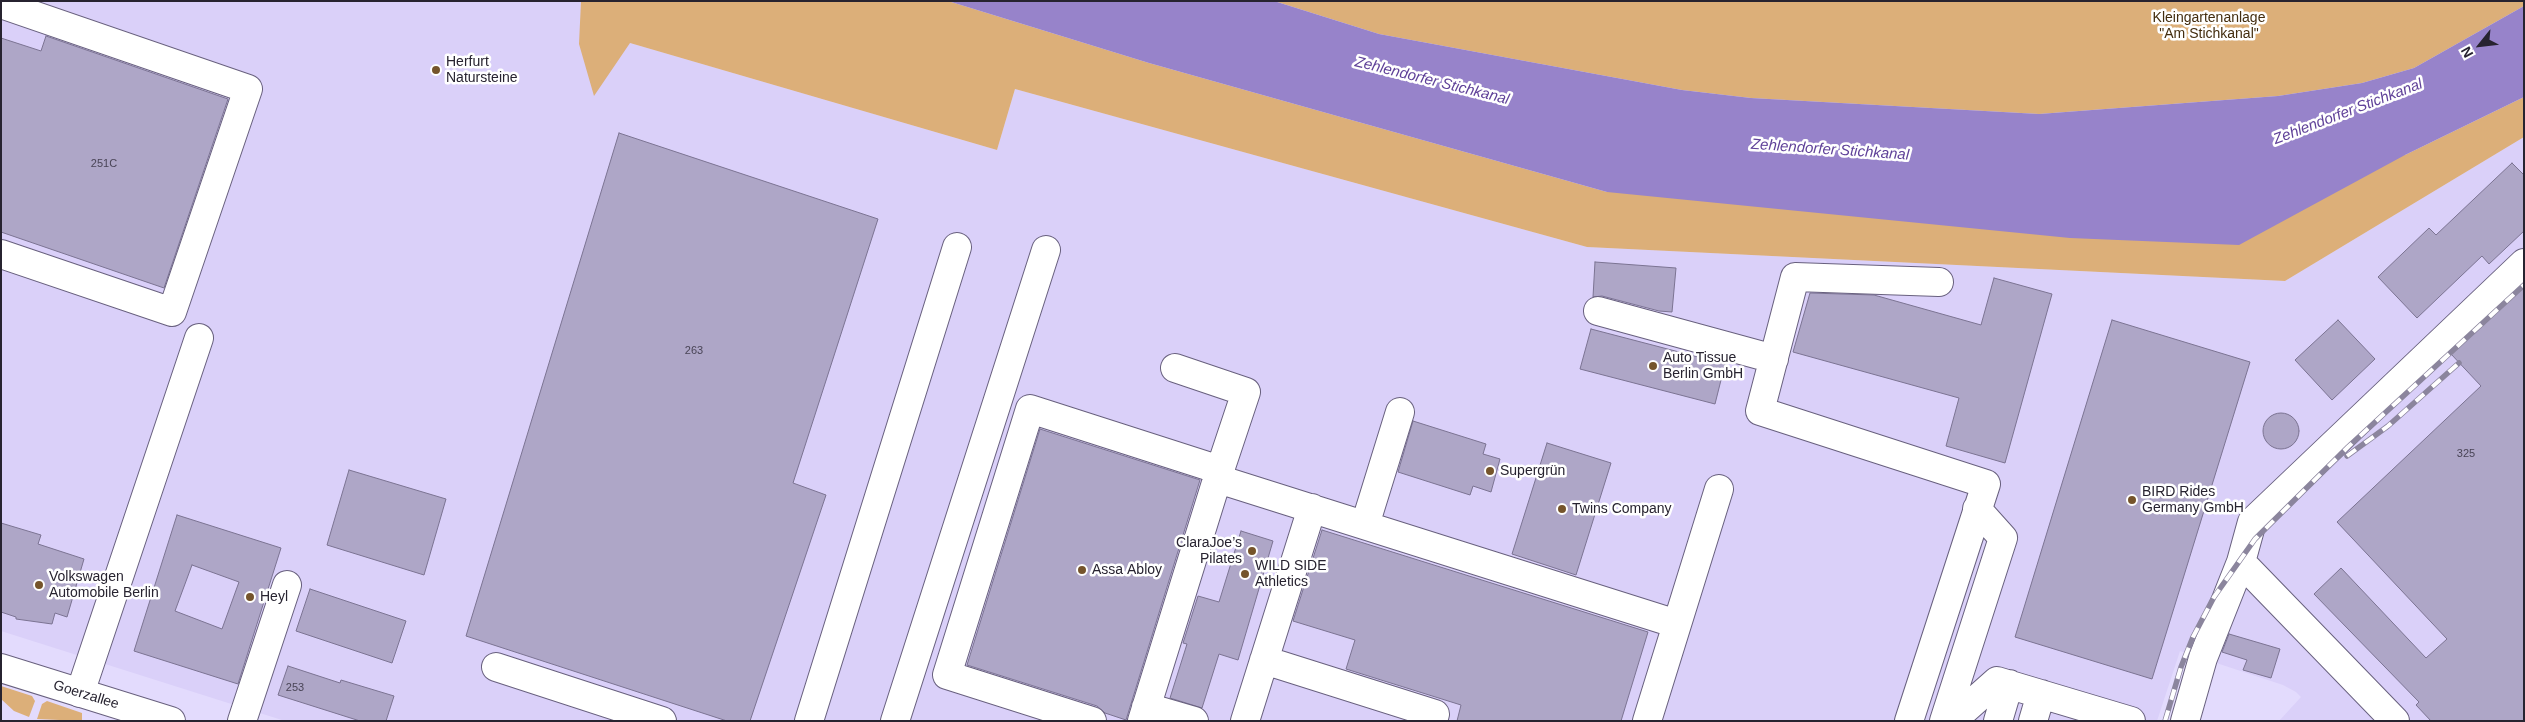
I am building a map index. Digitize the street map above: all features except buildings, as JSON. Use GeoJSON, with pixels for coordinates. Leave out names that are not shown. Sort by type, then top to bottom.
{"type":"FeatureCollection","features":[{"type":"Feature","properties":{"kind":"main road"},"geometry":{"type":"LineString","coordinates":[[1,4],[248,89],[172,312],[1,254]]}},
{"type":"Feature","properties":{"kind":"main road"},"geometry":{"type":"LineString","coordinates":[[809,721],[957,247]]}},
{"type":"Feature","properties":{"kind":"main road"},"geometry":{"type":"LineString","coordinates":[[895,721],[1046,250]]}},
{"type":"Feature","properties":{"kind":"main road"},"geometry":{"type":"LineString","coordinates":[[2185,721],[2203,658],[2241,562],[2252,522],[2524,263]]}},
{"type":"Feature","properties":{"kind":"main road"},"geometry":{"type":"LineString","coordinates":[[1909,721],[1986,484],[1760,411],[1795,277],[1939,282]]}},
{"type":"Feature","properties":{"kind":"main road"},"geometry":{"type":"LineString","coordinates":[[1598,311],[1774,359]]}},
{"type":"Feature","properties":{"kind":"main road"},"geometry":{"type":"LineString","coordinates":[[80,693],[199,338]]}},
{"type":"Feature","properties":{"kind":"main road"},"geometry":{"type":"LineString","coordinates":[[1175,368],[1246,392],[1144,714],[1194,721]]}},
{"type":"Feature","properties":{"kind":"main road"},"geometry":{"type":"LineString","coordinates":[[1092,721],[947,675],[1030,409],[1312,508],[1677,624]]}},
{"type":"Feature","properties":{"kind":"main road"},"geometry":{"type":"LineString","coordinates":[[1365,525],[1400,412]]}},
{"type":"Feature","properties":{"kind":"main road"},"geometry":{"type":"LineString","coordinates":[[1647,721],[1719,489]]}},
{"type":"Feature","properties":{"kind":"main road"},"geometry":{"type":"LineString","coordinates":[[1245,721],[1312,508]]}},
{"type":"Feature","properties":{"kind":"main road"},"geometry":{"type":"LineString","coordinates":[[1944,721],[2003,538],[1978,509]]}},
{"type":"Feature","properties":{"kind":"main road"},"geometry":{"type":"LineString","coordinates":[[2241,562],[2395,721]]}},
{"type":"Feature","properties":{"kind":"main road"},"geometry":{"type":"LineString","coordinates":[[242,721],[288,585]]}},
{"type":"Feature","properties":{"kind":"main road"},"geometry":{"type":"LineString","coordinates":[[1264,660],[1435,714],[1433,721]]}},
{"type":"Feature","properties":{"kind":"main road"},"geometry":{"type":"LineString","coordinates":[[496,667],[662,721]]}},
{"type":"Feature","properties":{"kind":"main road","name":"Goerzallee"},"geometry":{"type":"LineString","coordinates":[[1,668],[171,721]]}},
{"type":"Feature","properties":{"kind":"main road"},"geometry":{"type":"LineString","coordinates":[[1952,721],[1997,681],[2041,694],[2081,713],[2131,721]]}},
{"type":"Feature","properties":{"kind":"main road"},"geometry":{"type":"LineString","coordinates":[[1998,721],[2009,684]]}},
{"type":"Feature","properties":{"kind":"main road"},"geometry":{"type":"LineString","coordinates":[[2033,721],[2041,694]]}},
{"type":"Feature","properties":{"kind":"shaded area"},"geometry":{"type":"Polygon","coordinates":[[[1,1],[581,1],[580,44],[630,43],[997,150],[1015,89],[1587,247],[2285,281],[2524,137],[2524,721],[2279,721],[2301,697],[2296,692],[2283,685],[2180,651],[2157,721],[285,721],[1,631],[1,1]]]}},
{"type":"Feature","properties":{"kind":"green space"},"geometry":{"type":"Polygon","coordinates":[[[581,1],[948,1],[1149,63],[1607,192],[2405,155],[2524,97],[2524,137],[2285,281],[1587,247],[1015,89],[997,150],[630,43],[594,96],[579,44],[581,1]]]}},
{"type":"Feature","properties":{"kind":"green space","name":"Kleingartenanlage \"Am Stichkanal\""},"geometry":{"type":"Polygon","coordinates":[[[1274,1],[2524,1],[2524,6],[2414,68],[2362,83],[2278,96],[2039,114],[1751,98],[1682,90],[1379,34],[1274,1]]]}},
{"type":"Feature","properties":{"kind":"green space"},"geometry":{"type":"Polygon","coordinates":[[[1,686],[32,696],[35,701],[29,717],[14,711],[1,699],[1,686]]]}},
{"type":"Feature","properties":{"kind":"green space"},"geometry":{"type":"Polygon","coordinates":[[[47,701],[82,713],[82,721],[37,719],[42,704],[47,701]]]}},
{"type":"Feature","properties":{"kind":"water","name":"Zehlendorfer Stichkanal"},"geometry":{"type":"Polygon","coordinates":[[[948,1],[1274,1],[1379,34],[1682,90],[1751,98],[2039,114],[2278,96],[2362,83],[2414,68],[2524,6],[2524,97],[2405,155],[2239,245],[2070,238],[1607,192],[1149,63],[948,1]]]}},
{"type":"Feature","properties":{"kind":"railway"},"geometry":{"type":"LineString","coordinates":[[2165,721],[2181,667],[2193,637],[2214,597],[2255,539],[2348,447],[2524,285]]}},
{"type":"Feature","properties":{"kind":"railway"},"geometry":{"type":"LineString","coordinates":[[2347,456],[2388,426],[2459,363]]}},
{"type":"Feature","properties":{"kind":"place","name":"Herfurt Natursteine"},"geometry":{"type":"Point","coordinates":[436,70]}},
{"type":"Feature","properties":{"kind":"place","name":"Auto Tissue Berlin GmbH"},"geometry":{"type":"Point","coordinates":[1653,366]}},
{"type":"Feature","properties":{"kind":"place","name":"Supergrün"},"geometry":{"type":"Point","coordinates":[1490,471]}},
{"type":"Feature","properties":{"kind":"place","name":"BIRD Rides Germany GmbH"},"geometry":{"type":"Point","coordinates":[2132,500]}},
{"type":"Feature","properties":{"kind":"place","name":"Twins Company"},"geometry":{"type":"Point","coordinates":[1562,509]}},
{"type":"Feature","properties":{"kind":"place","name":"ClaraJoe’s Pilates"},"geometry":{"type":"Point","coordinates":[1252,551]}},
{"type":"Feature","properties":{"kind":"place","name":"Assa Abloy"},"geometry":{"type":"Point","coordinates":[1082,570]}},
{"type":"Feature","properties":{"kind":"place","name":"WILD SIDE Athletics"},"geometry":{"type":"Point","coordinates":[1245,574]}},
{"type":"Feature","properties":{"kind":"place","name":"Volkswagen Automobile Berlin"},"geometry":{"type":"Point","coordinates":[39,585]}},
{"type":"Feature","properties":{"kind":"place","name":"Heyl"},"geometry":{"type":"Point","coordinates":[250,597]}}]}
